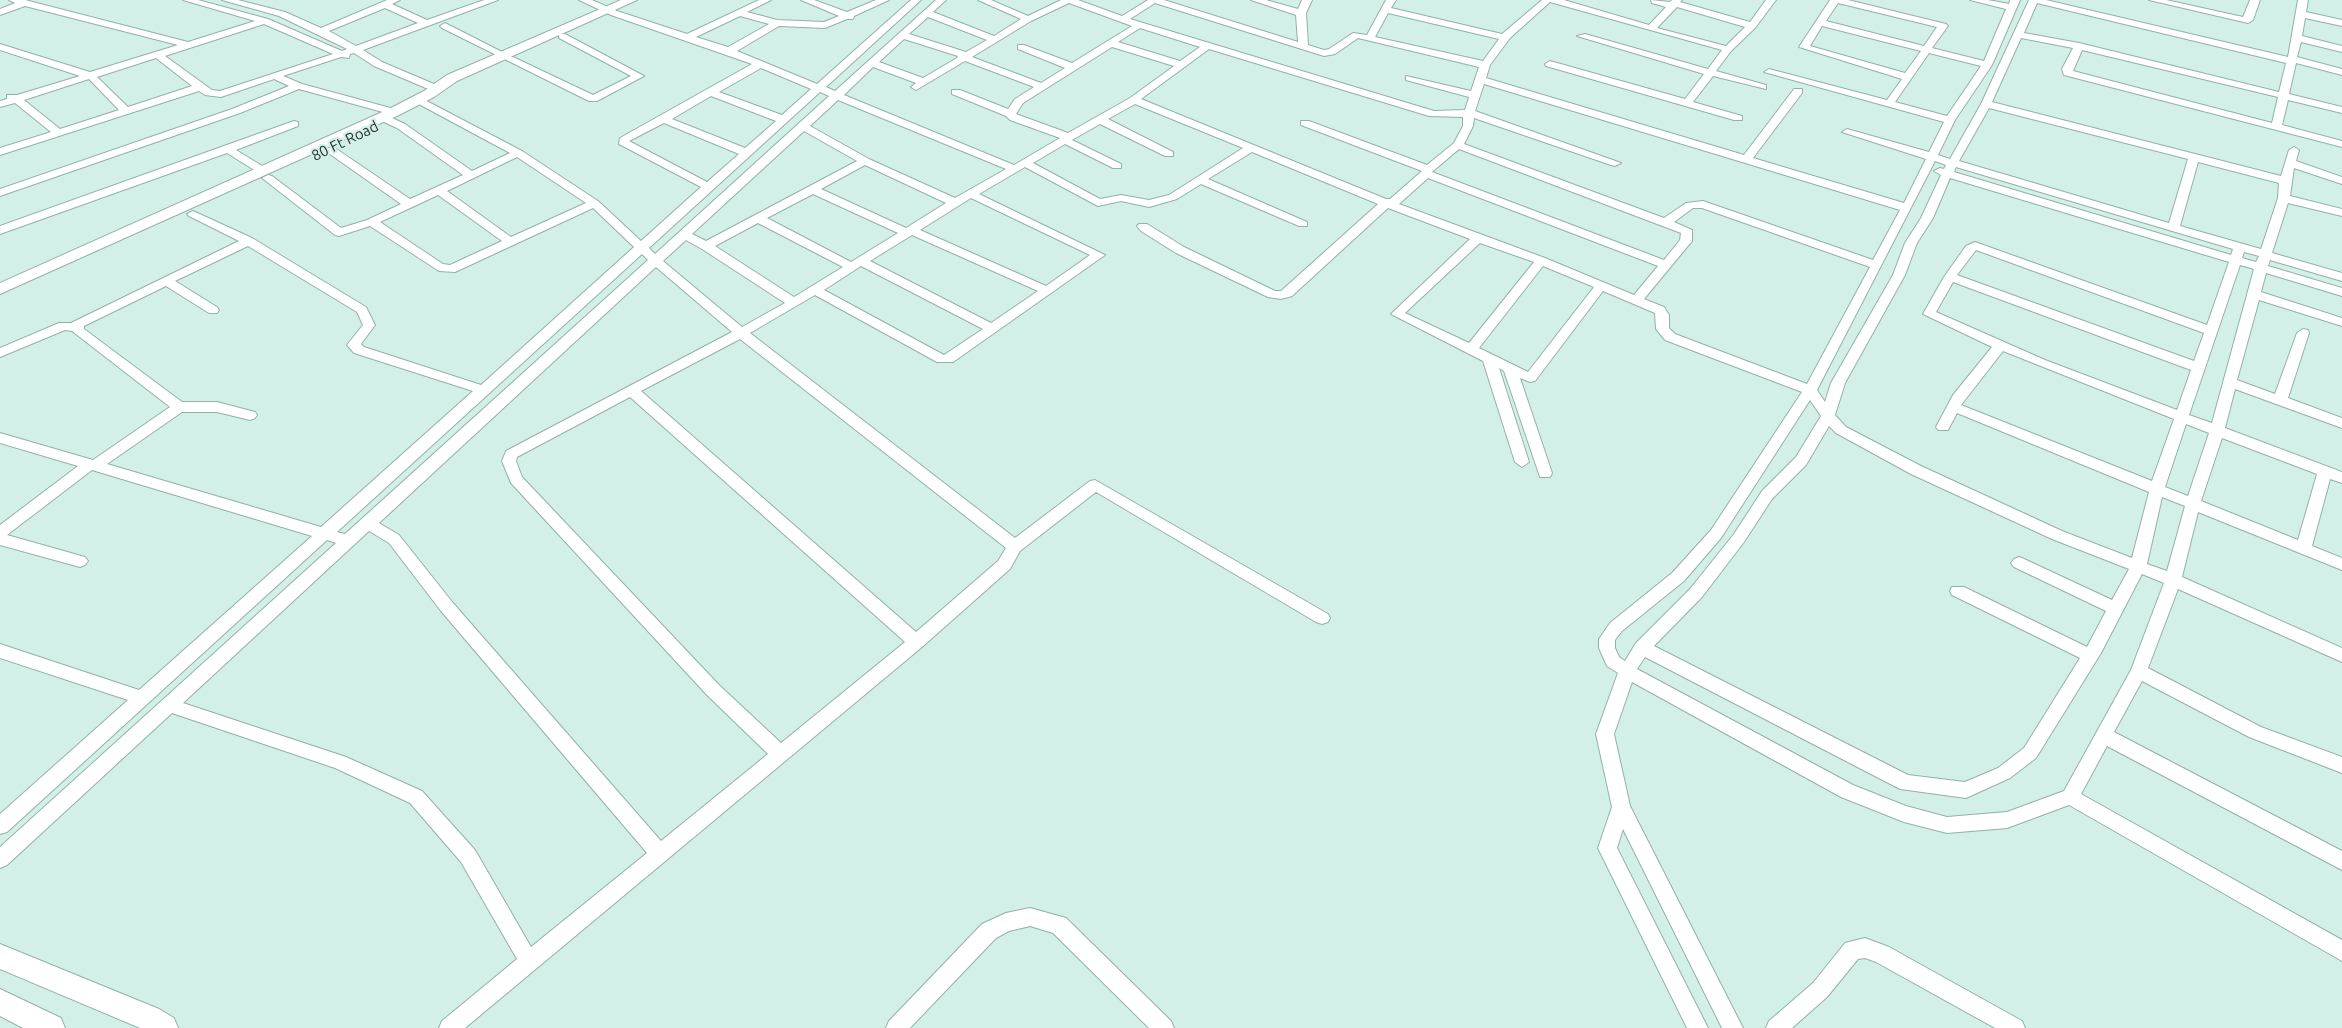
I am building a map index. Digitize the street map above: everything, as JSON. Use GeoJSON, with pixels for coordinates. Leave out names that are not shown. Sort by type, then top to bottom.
{"type":"FeatureCollection","features":[{"type":"Feature","properties":{"kind":"main road"},"geometry":{"type":"LineString","coordinates":[[506,58],[562,36],[631,0]]}},
{"type":"Feature","properties":{"kind":"main road"},"geometry":{"type":"LineString","coordinates":[[391,116],[441,86],[460,81],[506,58],[644,0]]}},
{"type":"Feature","properties":{"kind":"main road","name":"80 Ft Road"},"geometry":{"type":"LineString","coordinates":[[0,289],[266,175],[330,150],[391,116]]}},
{"type":"Feature","properties":{"kind":"main road","name":"80 Ft Road"},"geometry":{"type":"LineString","coordinates":[[0,302],[193,214],[266,175],[391,116]]}},
{"type":"Feature","properties":{"kind":"main road"},"geometry":{"type":"LineString","coordinates":[[0,956],[149,1018],[164,1028]]}},
{"type":"Feature","properties":{"kind":"main road"},"geometry":{"type":"LineString","coordinates":[[2,1006],[51,1028]]}},
{"type":"Feature","properties":{"kind":"street"},"geometry":{"type":"LineString","coordinates":[[188,0],[265,21],[363,64],[378,64]]}},
{"type":"Feature","properties":{"kind":"street"},"geometry":{"type":"LineString","coordinates":[[227,0],[282,14],[321,31],[378,64],[441,86]]}},
{"type":"Feature","properties":{"kind":"street"},"geometry":{"type":"LineString","coordinates":[[321,31],[394,0]]}},
{"type":"Feature","properties":{"kind":"street"},"geometry":{"type":"LineString","coordinates":[[452,0],[469,7]]}},
{"type":"Feature","properties":{"kind":"street"},"geometry":{"type":"LineString","coordinates":[[158,56],[209,93],[221,94],[493,0]]}},
{"type":"Feature","properties":{"kind":"street"},"geometry":{"type":"LineString","coordinates":[[584,0],[611,12],[729,51],[1020,166],[1098,203],[1121,198],[1149,204],[1158,203],[1173,197],[1252,147]]}},
{"type":"Feature","properties":{"kind":"street"},"geometry":{"type":"LineString","coordinates":[[747,0],[763,1]]}},
{"type":"Feature","properties":{"kind":"street"},"geometry":{"type":"LineString","coordinates":[[806,0],[850,16]]}},
{"type":"Feature","properties":{"kind":"street"},"geometry":{"type":"LineString","coordinates":[[739,13],[777,23],[818,26],[850,16],[884,0]]}},
{"type":"Feature","properties":{"kind":"street"},"geometry":{"type":"LineString","coordinates":[[0,826],[322,533],[916,0]]}},
{"type":"Feature","properties":{"kind":"street"},"geometry":{"type":"LineString","coordinates":[[0,859],[941,0]]}},
{"type":"Feature","properties":{"kind":"street"},"geometry":{"type":"LineString","coordinates":[[983,0],[1028,19]]}},
{"type":"Feature","properties":{"kind":"street"},"geometry":{"type":"LineString","coordinates":[[871,63],[920,84],[1028,19],[1072,0],[1139,25],[1432,114],[1468,113],[1615,163]]}},
{"type":"Feature","properties":{"kind":"street"},"geometry":{"type":"LineString","coordinates":[[1123,19],[1154,0],[1328,53],[1354,35],[1485,66]]}},
{"type":"Feature","properties":{"kind":"street"},"geometry":{"type":"LineString","coordinates":[[1256,0],[1301,13]]}},
{"type":"Feature","properties":{"kind":"street"},"geometry":{"type":"LineString","coordinates":[[1303,47],[1301,13],[1307,0]]}},
{"type":"Feature","properties":{"kind":"street"},"geometry":{"type":"LineString","coordinates":[[1370,37],[1391,0]]}},
{"type":"Feature","properties":{"kind":"street"},"geometry":{"type":"LineString","coordinates":[[1143,226],[1144,229],[1180,250],[1272,294],[1288,293],[1458,145],[1468,126],[1468,113],[1485,66],[1505,38],[1547,0]]}},
{"type":"Feature","properties":{"kind":"street"},"geometry":{"type":"LineString","coordinates":[[1554,0],[1576,7],[1712,72],[1762,87]]}},
{"type":"Feature","properties":{"kind":"street"},"geometry":{"type":"LineString","coordinates":[[1576,7],[1587,0]]}},
{"type":"Feature","properties":{"kind":"street"},"geometry":{"type":"LineString","coordinates":[[1889,104],[1943,26],[1836,0],[1804,47],[1907,77]]}},
{"type":"Feature","properties":{"kind":"street"},"geometry":{"type":"LineString","coordinates":[[1975,0],[2014,4],[1987,65],[1950,120],[1907,208],[1810,390],[1716,534],[1678,577],[1616,627],[1607,639],[1607,648],[1612,661],[1627,671],[1847,791],[1904,814],[1947,825],[2007,820],[2070,797],[2139,671],[2173,580],[2193,503],[2217,431],[2263,261],[2284,198],[2285,181],[2295,150]]}},
{"type":"Feature","properties":{"kind":"street"},"geometry":{"type":"LineString","coordinates":[[1733,1028],[1621,807],[1605,734],[1627,671],[1642,648],[1696,593],[1739,538],[1767,495],[1801,461],[1828,416],[1838,383],[1899,275],[1911,243],[1927,218],[1940,186],[1986,104],[2020,35],[2034,0],[2342,72]]}},
{"type":"Feature","properties":{"kind":"street"},"geometry":{"type":"LineString","coordinates":[[2154,0],[2243,21],[2248,20],[2254,0]]}},
{"type":"Feature","properties":{"kind":"street"},"geometry":{"type":"LineString","coordinates":[[2276,127],[2298,38],[2303,0]]}},
{"type":"Feature","properties":{"kind":"street"},"geometry":{"type":"LineString","coordinates":[[0,12],[18,1],[189,45]]}},
{"type":"Feature","properties":{"kind":"street"},"geometry":{"type":"LineString","coordinates":[[688,37],[763,1]]}},
{"type":"Feature","properties":{"kind":"street"},"geometry":{"type":"LineString","coordinates":[[1655,1],[1675,3],[1752,26]]}},
{"type":"Feature","properties":{"kind":"street"},"geometry":{"type":"LineString","coordinates":[[1687,103],[1728,49],[1752,26],[1766,1]]}},
{"type":"Feature","properties":{"kind":"street"},"geometry":{"type":"LineString","coordinates":[[1637,36],[1675,3]]}},
{"type":"Feature","properties":{"kind":"street"},"geometry":{"type":"LineString","coordinates":[[384,4],[425,23]]}},
{"type":"Feature","properties":{"kind":"street"},"geometry":{"type":"LineString","coordinates":[[1386,10],[1505,38]]}},
{"type":"Feature","properties":{"kind":"street"},"geometry":{"type":"LineString","coordinates":[[927,13],[994,39]]}},
{"type":"Feature","properties":{"kind":"street"},"geometry":{"type":"LineString","coordinates":[[2300,14],[2342,23]]}},
{"type":"Feature","properties":{"kind":"street"},"geometry":{"type":"LineString","coordinates":[[0,104],[265,21]]}},
{"type":"Feature","properties":{"kind":"street"},"geometry":{"type":"LineString","coordinates":[[729,51],[777,23]]}},
{"type":"Feature","properties":{"kind":"street"},"geometry":{"type":"LineString","coordinates":[[1821,23],[1987,65]]}},
{"type":"Feature","properties":{"kind":"street"},"geometry":{"type":"LineString","coordinates":[[1010,114],[1019,101],[1139,25]]}},
{"type":"Feature","properties":{"kind":"street"},"geometry":{"type":"LineString","coordinates":[[445,26],[593,99],[639,76],[562,36]]}},
{"type":"Feature","properties":{"kind":"street"},"geometry":{"type":"LineString","coordinates":[[903,35],[1041,86]]}},
{"type":"Feature","properties":{"kind":"street"},"geometry":{"type":"LineString","coordinates":[[2020,35],[2079,46],[2342,110]]}},
{"type":"Feature","properties":{"kind":"street"},"geometry":{"type":"LineString","coordinates":[[1582,36],[1637,36],[1728,49]]}},
{"type":"Feature","properties":{"kind":"street"},"geometry":{"type":"LineString","coordinates":[[2298,38],[2342,49]]}},
{"type":"Feature","properties":{"kind":"street"},"geometry":{"type":"LineString","coordinates":[[1110,43],[1182,65]]}},
{"type":"Feature","properties":{"kind":"street"},"geometry":{"type":"LineString","coordinates":[[781,755],[713,690],[516,479],[509,461],[511,454],[632,392],[794,303],[971,194],[1134,100],[1207,46]]}},
{"type":"Feature","properties":{"kind":"street"},"geometry":{"type":"LineString","coordinates":[[2079,46],[2067,69],[2068,73],[2342,144]]}},
{"type":"Feature","properties":{"kind":"street"},"geometry":{"type":"LineString","coordinates":[[0,47],[90,76],[127,112]]}},
{"type":"Feature","properties":{"kind":"street"},"geometry":{"type":"LineString","coordinates":[[1021,47],[1072,67]]}},
{"type":"Feature","properties":{"kind":"street"},"geometry":{"type":"LineString","coordinates":[[709,187],[623,142],[625,138],[664,119],[760,64]]}},
{"type":"Feature","properties":{"kind":"street"},"geometry":{"type":"LineString","coordinates":[[1550,64],[1738,118]]}},
{"type":"Feature","properties":{"kind":"street"},"geometry":{"type":"LineString","coordinates":[[1769,72],[1950,120]]}},
{"type":"Feature","properties":{"kind":"street"},"geometry":{"type":"LineString","coordinates":[[274,76],[391,116],[401,126],[472,176]]}},
{"type":"Feature","properties":{"kind":"street"},"geometry":{"type":"LineString","coordinates":[[1410,78],[1475,95]]}},
{"type":"Feature","properties":{"kind":"street"},"geometry":{"type":"LineString","coordinates":[[1481,80],[1907,208]]}},
{"type":"Feature","properties":{"kind":"street"},"geometry":{"type":"LineString","coordinates":[[0,193],[236,111],[298,86]]}},
{"type":"Feature","properties":{"kind":"street"},"geometry":{"type":"LineString","coordinates":[[0,152],[200,87]]}},
{"type":"Feature","properties":{"kind":"street"},"geometry":{"type":"LineString","coordinates":[[1746,160],[1798,91]]}},
{"type":"Feature","properties":{"kind":"street"},"geometry":{"type":"LineString","coordinates":[[710,92],[784,120]]}},
{"type":"Feature","properties":{"kind":"street"},"geometry":{"type":"LineString","coordinates":[[956,92],[1066,139],[1117,166]]}},
{"type":"Feature","properties":{"kind":"street"},"geometry":{"type":"LineString","coordinates":[[0,94],[17,99],[60,134]]}},
{"type":"Feature","properties":{"kind":"street"},"geometry":{"type":"LineString","coordinates":[[419,100],[518,153],[594,203],[656,261],[741,333],[997,531],[1014,547]]}},
{"type":"Feature","properties":{"kind":"street"},"geometry":{"type":"LineString","coordinates":[[1134,100],[1660,310],[1663,315],[1662,328],[1670,337],[1810,390],[1841,430],[1916,470],[2057,535],[2173,580],[2342,655]]}},
{"type":"Feature","properties":{"kind":"street"},"geometry":{"type":"LineString","coordinates":[[1986,104],[2285,181]]}},
{"type":"Feature","properties":{"kind":"street"},"geometry":{"type":"LineString","coordinates":[[664,119],[747,153]]}},
{"type":"Feature","properties":{"kind":"street"},"geometry":{"type":"LineString","coordinates":[[1101,120],[1169,154]]}},
{"type":"Feature","properties":{"kind":"street"},"geometry":{"type":"LineString","coordinates":[[1305,123],[1666,265]]}},
{"type":"Feature","properties":{"kind":"street"},"geometry":{"type":"LineString","coordinates":[[0,230],[294,124]]}},
{"type":"Feature","properties":{"kind":"street"},"geometry":{"type":"LineString","coordinates":[[802,126],[865,161],[956,203]]}},
{"type":"Feature","properties":{"kind":"street"},"geometry":{"type":"LineString","coordinates":[[1847,132],[1929,162],[2174,227],[2239,253]]}},
{"type":"Feature","properties":{"kind":"street"},"geometry":{"type":"LineString","coordinates":[[1458,145],[1666,222],[1688,233],[1686,241],[1636,300]]}},
{"type":"Feature","properties":{"kind":"street"},"geometry":{"type":"LineString","coordinates":[[228,149],[266,175],[339,232],[371,222],[518,153]]}},
{"type":"Feature","properties":{"kind":"street"},"geometry":{"type":"LineString","coordinates":[[330,150],[410,204]]}},
{"type":"Feature","properties":{"kind":"street"},"geometry":{"type":"LineString","coordinates":[[2174,227],[2194,157]]}},
{"type":"Feature","properties":{"kind":"street"},"geometry":{"type":"LineString","coordinates":[[706,246],[865,161]]}},
{"type":"Feature","properties":{"kind":"street"},"geometry":{"type":"LineString","coordinates":[[2290,163],[2342,181]]}},
{"type":"Feature","properties":{"kind":"street"},"geometry":{"type":"LineString","coordinates":[[1951,168],[2239,253],[2342,292]]}},
{"type":"Feature","properties":{"kind":"street"},"geometry":{"type":"LineString","coordinates":[[1200,180],[1303,224]]}},
{"type":"Feature","properties":{"kind":"street"},"geometry":{"type":"LineString","coordinates":[[812,189],[1047,291]]}},
{"type":"Feature","properties":{"kind":"street"},"geometry":{"type":"LineString","coordinates":[[440,191],[511,242]]}},
{"type":"Feature","properties":{"kind":"street"},"geometry":{"type":"LineString","coordinates":[[815,290],[942,359],[951,358],[1099,255],[971,194]]}},
{"type":"Feature","properties":{"kind":"street"},"geometry":{"type":"LineString","coordinates":[[2284,198],[2342,213]]}},
{"type":"Feature","properties":{"kind":"street"},"geometry":{"type":"LineString","coordinates":[[371,222],[439,267],[451,269],[594,203]]}},
{"type":"Feature","properties":{"kind":"street"},"geometry":{"type":"LineString","coordinates":[[1666,222],[1690,204],[1703,204],[1876,266]]}},
{"type":"Feature","properties":{"kind":"street"},"geometry":{"type":"LineString","coordinates":[[193,214],[248,241],[362,310],[369,325],[355,342],[354,345],[359,350],[483,390]]}},
{"type":"Feature","properties":{"kind":"street"},"geometry":{"type":"LineString","coordinates":[[757,218],[993,329]]}},
{"type":"Feature","properties":{"kind":"street"},"geometry":{"type":"LineString","coordinates":[[684,234],[794,303]]}},
{"type":"Feature","properties":{"kind":"street"},"geometry":{"type":"LineString","coordinates":[[1478,238],[1397,314],[1530,378],[1601,286]]}},
{"type":"Feature","properties":{"kind":"street"},"geometry":{"type":"LineString","coordinates":[[77,328],[77,324],[96,313],[248,241]]}},
{"type":"Feature","properties":{"kind":"street"},"geometry":{"type":"LineString","coordinates":[[2212,332],[1975,246],[1970,249],[1950,277],[1929,314],[2000,346],[2342,478]]}},
{"type":"Feature","properties":{"kind":"street"},"geometry":{"type":"LineString","coordinates":[[1642,648],[1906,783],[1966,790],[2004,773],[2030,753],[2090,656],[2138,567],[2157,489],[2239,253]]}},
{"type":"Feature","properties":{"kind":"street"},"geometry":{"type":"LineString","coordinates":[[1471,349],[1541,261]]}},
{"type":"Feature","properties":{"kind":"street"},"geometry":{"type":"LineString","coordinates":[[2263,261],[2342,277]]}},
{"type":"Feature","properties":{"kind":"street"},"geometry":{"type":"LineString","coordinates":[[1950,277],[2200,368]]}},
{"type":"Feature","properties":{"kind":"street"},"geometry":{"type":"LineString","coordinates":[[165,280],[213,310]]}},
{"type":"Feature","properties":{"kind":"street"},"geometry":{"type":"LineString","coordinates":[[2254,294],[2342,322]]}},
{"type":"Feature","properties":{"kind":"street"},"geometry":{"type":"LineString","coordinates":[[0,352],[64,326],[77,328],[179,407]]}},
{"type":"Feature","properties":{"kind":"street"},"geometry":{"type":"LineString","coordinates":[[2280,400],[2302,333]]}},
{"type":"Feature","properties":{"kind":"street"},"geometry":{"type":"LineString","coordinates":[[1943,427],[1954,407],[2000,346]]}},
{"type":"Feature","properties":{"kind":"street"},"geometry":{"type":"LineString","coordinates":[[1489,358],[1522,462]]}},
{"type":"Feature","properties":{"kind":"street"},"geometry":{"type":"LineString","coordinates":[[1510,369],[1545,473]]}},
{"type":"Feature","properties":{"kind":"street"},"geometry":{"type":"LineString","coordinates":[[2230,382],[2342,423]]}},
{"type":"Feature","properties":{"kind":"street"},"geometry":{"type":"LineString","coordinates":[[632,392],[916,642]]}},
{"type":"Feature","properties":{"kind":"street"},"geometry":{"type":"LineString","coordinates":[[0,533],[93,465],[179,407],[217,406],[250,416]]}},
{"type":"Feature","properties":{"kind":"street"},"geometry":{"type":"LineString","coordinates":[[1954,407],[2342,564]]}},
{"type":"Feature","properties":{"kind":"street"},"geometry":{"type":"LineString","coordinates":[[0,438],[349,541]]}},
{"type":"Feature","properties":{"kind":"street"},"geometry":{"type":"LineString","coordinates":[[2303,549],[2325,471]]}},
{"type":"Feature","properties":{"kind":"street"},"geometry":{"type":"LineString","coordinates":[[448,1028],[916,642],[1004,565],[1014,547],[1095,485],[1322,618]]}},
{"type":"Feature","properties":{"kind":"street"},"geometry":{"type":"LineString","coordinates":[[369,524],[394,538],[447,608],[660,854]]}},
{"type":"Feature","properties":{"kind":"street"},"geometry":{"type":"LineString","coordinates":[[0,539],[80,561]]}},
{"type":"Feature","properties":{"kind":"street"},"geometry":{"type":"LineString","coordinates":[[2019,562],[2116,609]]}},
{"type":"Feature","properties":{"kind":"street"},"geometry":{"type":"LineString","coordinates":[[1958,591],[2090,656]]}},
{"type":"Feature","properties":{"kind":"street"},"geometry":{"type":"LineString","coordinates":[[0,651],[142,698]]}},
{"type":"Feature","properties":{"kind":"street"},"geometry":{"type":"LineString","coordinates":[[2139,671],[2255,732],[2342,765]]}},
{"type":"Feature","properties":{"kind":"street"},"geometry":{"type":"LineString","coordinates":[[169,705],[340,762],[416,797],[468,856],[529,962]]}},
{"type":"Feature","properties":{"kind":"street"},"geometry":{"type":"LineString","coordinates":[[2103,735],[2342,861]]}},
{"type":"Feature","properties":{"kind":"street"},"geometry":{"type":"LineString","coordinates":[[2070,797],[2342,951]]}},
{"type":"Feature","properties":{"kind":"street"},"geometry":{"type":"LineString","coordinates":[[1621,807],[1607,848],[1698,1028]]}},
{"type":"Feature","properties":{"kind":"street"},"geometry":{"type":"LineString","coordinates":[[896,1028],[989,931],[1006,922],[1030,917],[1059,925],[1164,1028]]}},
{"type":"Feature","properties":{"kind":"street"},"geometry":{"type":"LineString","coordinates":[[1776,1028],[1820,990],[1852,951],[1865,948],[1882,954],[2014,1028]]}}]}
